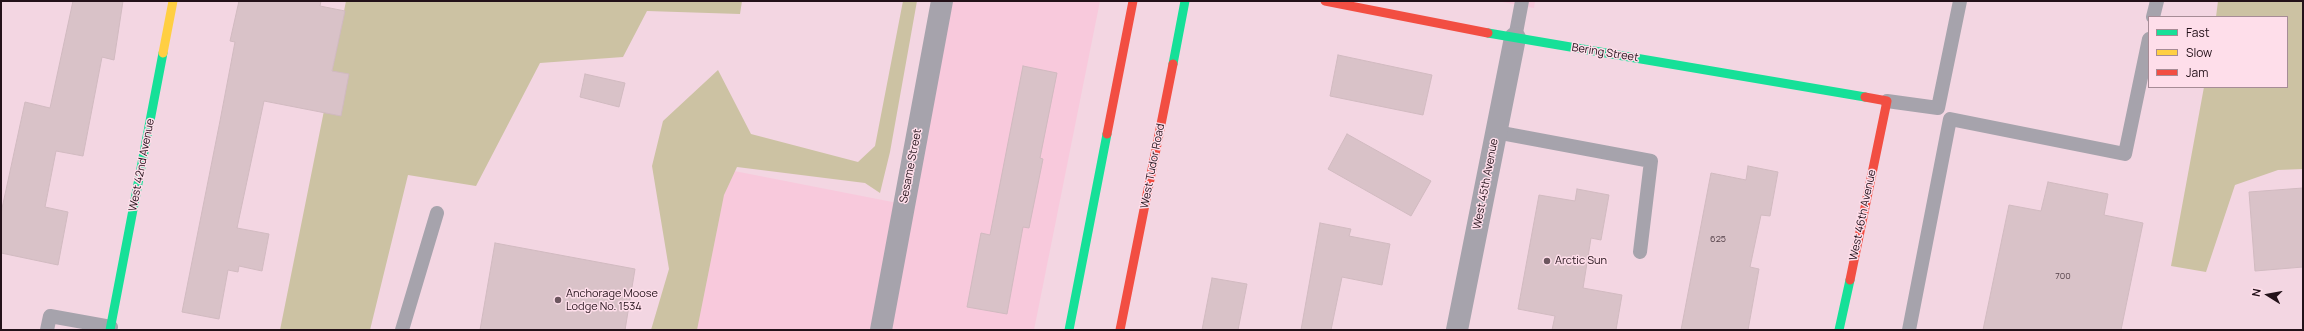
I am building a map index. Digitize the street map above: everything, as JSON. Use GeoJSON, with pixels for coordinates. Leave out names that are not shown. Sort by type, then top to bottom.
{"type":"FeatureCollection","features":[{"type":"Feature","properties":{"kind":"street","name":"West 42nd Avenue"},"geometry":{"type":"LineString","coordinates":[[111,329],[173,1]]}},
{"type":"Feature","properties":{"kind":"street","name":"Sesame Street"},"geometry":{"type":"LineString","coordinates":[[881,330],[942,1]]}},
{"type":"Feature","properties":{"kind":"street"},"geometry":{"type":"LineString","coordinates":[[1069,330],[1133,1]]}},
{"type":"Feature","properties":{"kind":"street","name":"West Tudor Road"},"geometry":{"type":"LineString","coordinates":[[1120,330],[1185,1]]}},
{"type":"Feature","properties":{"kind":"street","name":"Bering Street"},"geometry":{"type":"LineString","coordinates":[[1325,1],[1515,38],[1811,86],[1887,101]]}},
{"type":"Feature","properties":{"kind":"street","name":"West 45th Avenue"},"geometry":{"type":"LineString","coordinates":[[1457,330],[1515,38]]}},
{"type":"Feature","properties":{"kind":"street","name":"West 46th Avenue"},"geometry":{"type":"LineString","coordinates":[[1839,330],[1887,101]]}},
{"type":"Feature","properties":{"kind":"lane"},"geometry":{"type":"LineString","coordinates":[[1515,38],[1522,1]]}},
{"type":"Feature","properties":{"kind":"lane"},"geometry":{"type":"LineString","coordinates":[[1938,108],[1960,1]]}},
{"type":"Feature","properties":{"kind":"lane"},"geometry":{"type":"LineString","coordinates":[[2153,16],[2157,1]]}},
{"type":"Feature","properties":{"kind":"lane"},"geometry":{"type":"LineString","coordinates":[[1887,101],[1938,108],[1950,119],[2125,154],[2148,43]]}},
{"type":"Feature","properties":{"kind":"lane"},"geometry":{"type":"LineString","coordinates":[[1909,330],[1950,119]]}},
{"type":"Feature","properties":{"kind":"lane"},"geometry":{"type":"LineString","coordinates":[[1496,132],[1651,161],[1640,252]]}},
{"type":"Feature","properties":{"kind":"lane"},"geometry":{"type":"LineString","coordinates":[[402,330],[437,213]]}},
{"type":"Feature","properties":{"kind":"lane"},"geometry":{"type":"LineString","coordinates":[[47,330],[50,316],[111,329]]}},
{"type":"Feature","properties":{"kind":"shaded area"},"geometry":{"type":"Polygon","coordinates":[[[346,1],[742,1],[740,14],[647,11],[623,57],[540,63],[476,186],[408,175],[370,330],[280,330],[346,1]]]}},
{"type":"Feature","properties":{"kind":"shaded area"},"geometry":{"type":"Polygon","coordinates":[[[903,1],[917,1],[890,152],[880,193],[865,183],[737,167],[724,195],[697,330],[651,330],[669,269],[652,166],[663,121],[718,70],[751,134],[858,162],[875,146],[903,1]]]}},
{"type":"Feature","properties":{"kind":"shaded area"},"geometry":{"type":"Polygon","coordinates":[[[946,1],[1100,1],[1034,330],[690,330],[724,169],[913,206],[946,1]]]}},
{"type":"Feature","properties":{"kind":"shaded area"},"geometry":{"type":"Polygon","coordinates":[[[1497,1],[1535,1],[1534,8],[1497,1]]]}},
{"type":"Feature","properties":{"kind":"shaded area"},"geometry":{"type":"Polygon","coordinates":[[[2218,1],[2303,1],[2303,169],[2278,170],[2235,185],[2206,272],[2171,266],[2204,88],[2288,88],[2288,16],[2216,16],[2218,1]]]}},
{"type":"Feature","properties":{"kind":"building"},"geometry":{"type":"Polygon","coordinates":[[[73,1],[123,1],[114,60],[102,57],[83,156],[56,151],[45,207],[68,212],[58,265],[1,253],[1,213],[25,102],[50,108],[73,1]]]}},
{"type":"Feature","properties":{"kind":"building"},"geometry":{"type":"Polygon","coordinates":[[[239,1],[321,1],[320,6],[345,11],[332,71],[349,74],[341,116],[264,101],[237,228],[269,234],[262,271],[239,266],[238,272],[228,270],[219,319],[182,312],[235,42],[230,41],[239,1]]]}},
{"type":"Feature","properties":{"kind":"building"},"geometry":{"type":"Polygon","coordinates":[[[1338,55],[1432,75],[1423,115],[1330,96],[1338,55]]]}},
{"type":"Feature","properties":{"kind":"building"},"geometry":{"type":"Polygon","coordinates":[[[1023,66],[1057,73],[1040,158],[1043,159],[1029,228],[1023,227],[1007,314],[967,307],[981,233],[990,235],[1023,66]]]}},
{"type":"Feature","properties":{"kind":"building"},"geometry":{"type":"Polygon","coordinates":[[[585,74],[625,83],[619,107],[580,97],[585,74]]]}},
{"type":"Feature","properties":{"kind":"building"},"geometry":{"type":"Polygon","coordinates":[[[1347,134],[1431,181],[1411,216],[1328,169],[1347,134]]]}},
{"type":"Feature","properties":{"kind":"building"},"geometry":{"type":"Polygon","coordinates":[[[1748,166],[1778,172],[1770,216],[1761,215],[1750,267],[1759,269],[1748,330],[1681,330],[1711,173],[1746,180],[1748,166]]]}},
{"type":"Feature","properties":{"kind":"building"},"geometry":{"type":"Polygon","coordinates":[[[2048,182],[2108,194],[2104,215],[2143,223],[2121,330],[1983,330],[2009,205],[2041,211],[2048,182]]]}},
{"type":"Feature","properties":{"kind":"building"},"geometry":{"type":"Polygon","coordinates":[[[2303,188],[2303,267],[2255,271],[2249,192],[2303,188]]]}},
{"type":"Feature","properties":{"kind":"building","name":"Arctic Sun"},"geometry":{"type":"Polygon","coordinates":[[[1577,189],[1609,195],[1601,240],[1591,238],[1583,288],[1622,295],[1616,330],[1552,330],[1555,316],[1518,309],[1539,195],[1575,201],[1577,189]]]}},
{"type":"Feature","properties":{"kind":"building"},"geometry":{"type":"Polygon","coordinates":[[[1320,223],[1351,229],[1349,236],[1390,244],[1382,285],[1342,277],[1331,330],[1301,330],[1320,223]]]}},
{"type":"Feature","properties":{"kind":"building","name":"Anchorage Moose Lodge No. 1534"},"geometry":{"type":"Polygon","coordinates":[[[495,243],[635,269],[625,330],[480,330],[495,243]]]}},
{"type":"Feature","properties":{"kind":"building"},"geometry":{"type":"Polygon","coordinates":[[[1212,278],[1247,284],[1238,330],[1202,330],[1212,278]]]}},
{"type":"Feature","properties":{"kind":"traffic: fast"},"geometry":{"type":"LineString","coordinates":[[1173,64],[1185,1]]}},
{"type":"Feature","properties":{"kind":"traffic: fast"},"geometry":{"type":"LineString","coordinates":[[1488,33],[1865,97]]}},
{"type":"Feature","properties":{"kind":"traffic: fast"},"geometry":{"type":"LineString","coordinates":[[110,330],[163,53]]}},
{"type":"Feature","properties":{"kind":"traffic: fast"},"geometry":{"type":"LineString","coordinates":[[1069,330],[1107,134]]}},
{"type":"Feature","properties":{"kind":"traffic: fast"},"geometry":{"type":"LineString","coordinates":[[1839,330],[1850,280]]}},
{"type":"Feature","properties":{"kind":"traffic: slow"},"geometry":{"type":"LineString","coordinates":[[163,53],[173,1]]}},
{"type":"Feature","properties":{"kind":"traffic: jam"},"geometry":{"type":"LineString","coordinates":[[1107,134],[1133,1]]}},
{"type":"Feature","properties":{"kind":"traffic: jam"},"geometry":{"type":"LineString","coordinates":[[1325,1],[1488,33]]}},
{"type":"Feature","properties":{"kind":"traffic: jam"},"geometry":{"type":"LineString","coordinates":[[1120,330],[1173,64]]}},
{"type":"Feature","properties":{"kind":"traffic: jam"},"geometry":{"type":"LineString","coordinates":[[1850,280],[1887,101],[1865,97]]}},
{"type":"Feature","properties":{"kind":"place","name":"Arctic Sun"},"geometry":{"type":"Point","coordinates":[1547,261]}},
{"type":"Feature","properties":{"kind":"place","name":"Anchorage Moose Lodge No. 1534"},"geometry":{"type":"Point","coordinates":[558,300]}}]}
